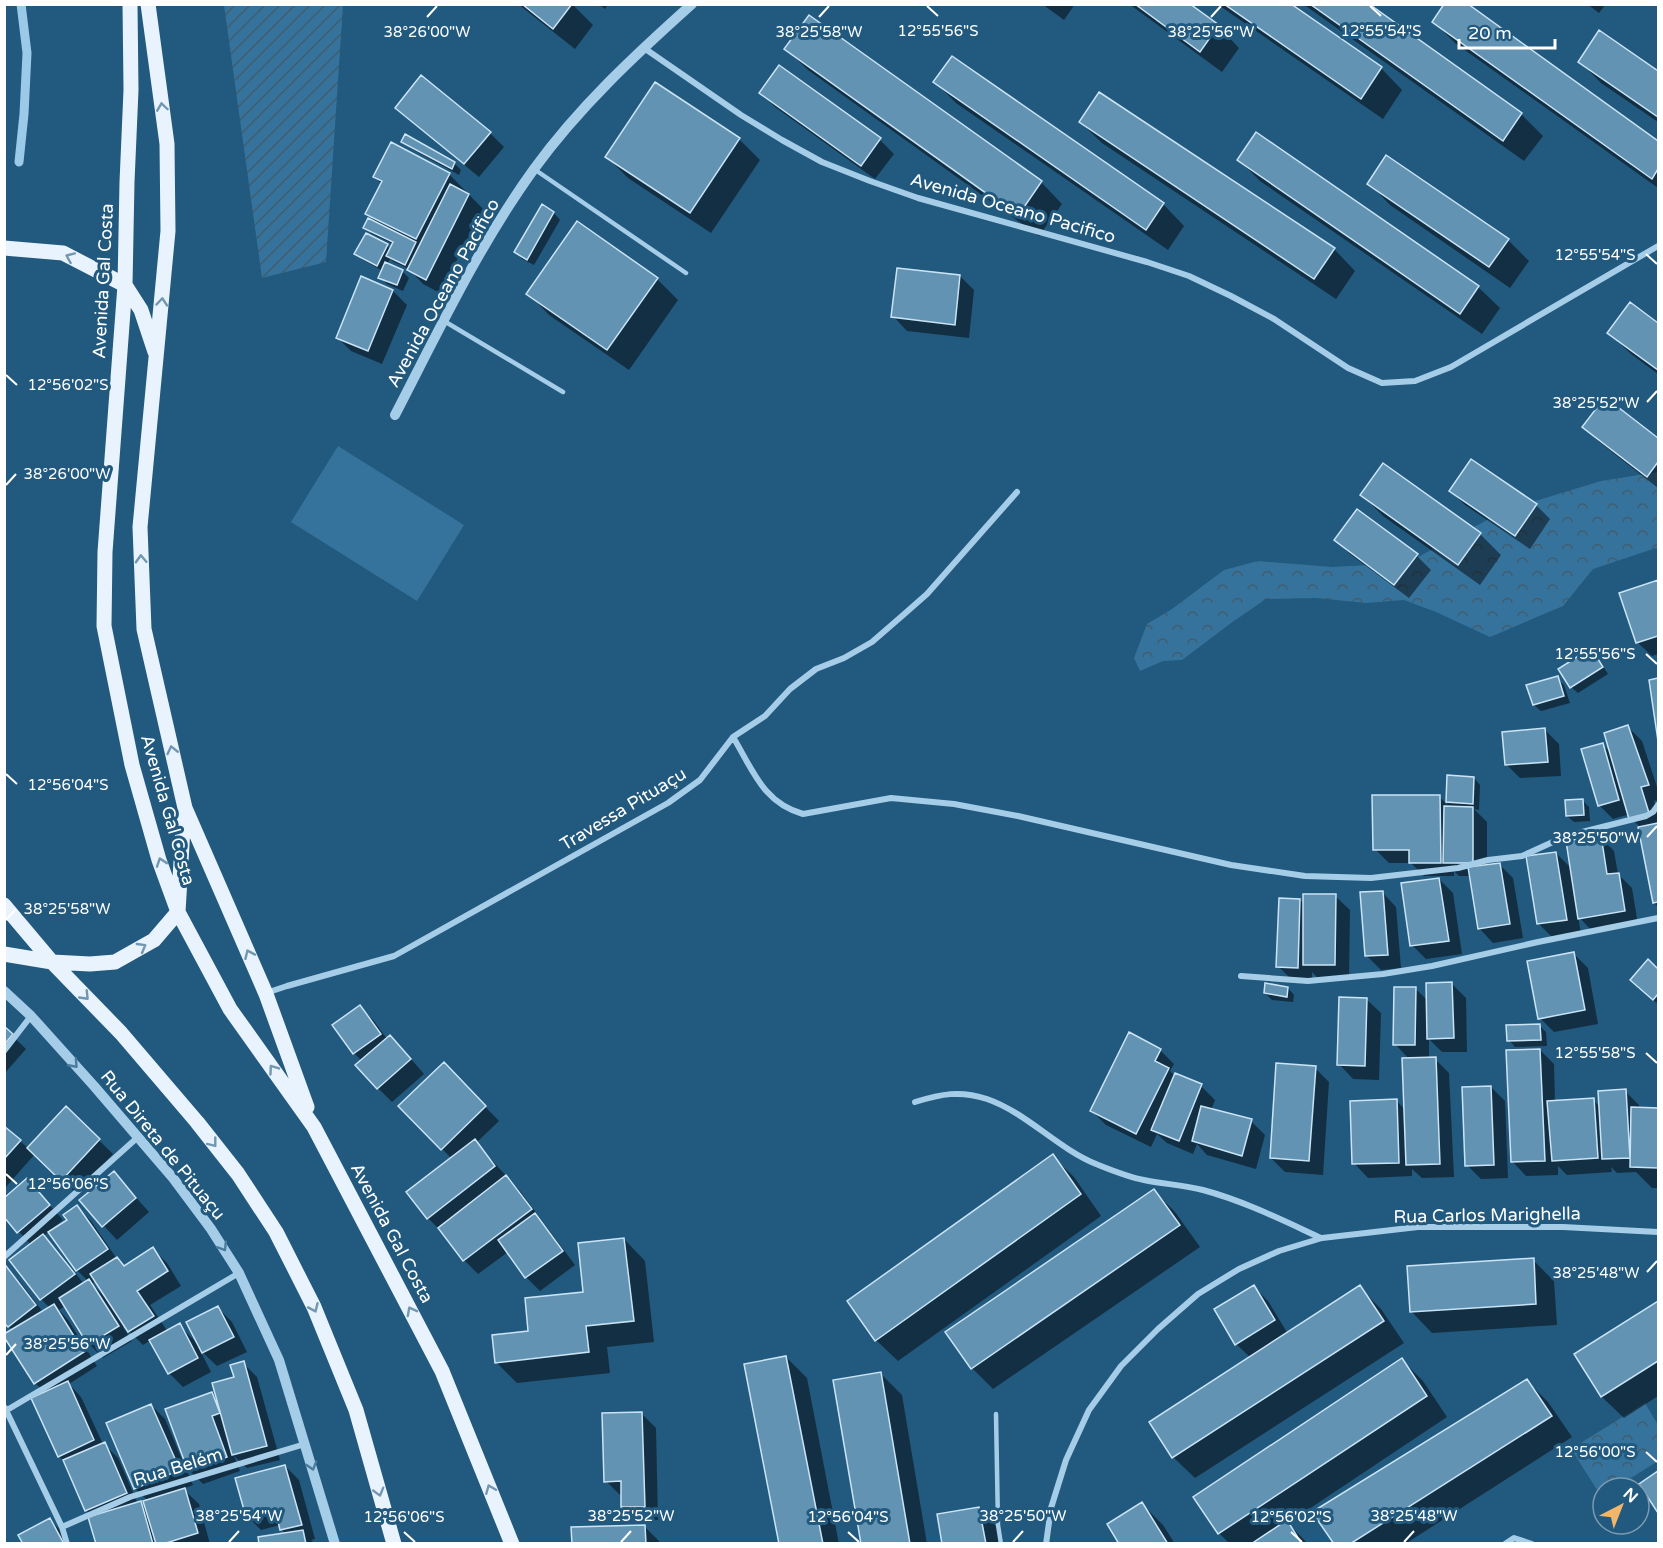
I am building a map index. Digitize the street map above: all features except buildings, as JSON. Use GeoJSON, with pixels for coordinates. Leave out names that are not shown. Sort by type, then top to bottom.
{"type":"FeatureCollection","features":[{"type":"Feature","properties":{"kind":"main road","name":"Avenida Gal Costa"},"geometry":{"type":"LineString","coordinates":[[130,4],[131,90],[125,285],[105,552],[104,626],[132,765],[159,860],[178,912],[230,1009],[314,1127],[442,1371],[512,1544]]}},
{"type":"Feature","properties":{"kind":"main road"},"geometry":{"type":"LineString","coordinates":[[148,4],[167,144],[168,231],[140,527],[144,629],[185,808],[266,994],[314,1127]]}},
{"type":"Feature","properties":{"kind":"main road"},"geometry":{"type":"LineString","coordinates":[[4,248],[63,253],[125,285],[141,310],[156,358]]}},
{"type":"Feature","properties":{"kind":"main road"},"geometry":{"type":"LineString","coordinates":[[4,954],[52,962],[90,964],[115,962],[154,940],[178,912],[185,808]]}},
{"type":"Feature","properties":{"kind":"main road"},"geometry":{"type":"LineString","coordinates":[[4,905],[52,962],[121,1033],[196,1122],[238,1174],[276,1232],[314,1306],[356,1410],[394,1544]]}},
{"type":"Feature","properties":{"kind":"street","name":"Avenida Oceano Pacífico"},"geometry":{"type":"LineString","coordinates":[[395,415],[489,238],[534,169],[585,106],[692,4]]}},
{"type":"Feature","properties":{"kind":"street","name":"Avenida Oceano Pacifico"},"geometry":{"type":"LineString","coordinates":[[644,48],[741,115],[822,162],[870,182],[918,198],[1147,262],[1189,276],[1274,319],[1348,368],[1382,383],[1415,381],[1451,367],[1659,246]]}},
{"type":"Feature","properties":{"kind":"street","name":"Travessa Pituaçu"},"geometry":{"type":"LineString","coordinates":[[266,994],[394,956],[668,803],[700,780],[733,738],[765,716],[790,689],[816,669],[844,658],[872,642],[927,594],[1017,492]]}},
{"type":"Feature","properties":{"kind":"street"},"geometry":{"type":"LineString","coordinates":[[733,738],[766,792],[778,804],[803,814],[891,798],[954,804],[1018,816],[1231,865],[1305,876],[1371,879],[1458,868],[1488,860],[1522,856],[1566,836],[1647,816],[1659,806]]}},
{"type":"Feature","properties":{"kind":"street"},"geometry":{"type":"LineString","coordinates":[[1242,976],[1308,981],[1383,974],[1432,966],[1659,918]]}},
{"type":"Feature","properties":{"kind":"street","name":"Rua Direta de Pituaçu"},"geometry":{"type":"LineString","coordinates":[[4,991],[31,1016],[173,1178],[211,1229],[239,1273],[279,1360],[335,1544]]}},
{"type":"Feature","properties":{"kind":"street"},"geometry":{"type":"LineString","coordinates":[[4,1051],[31,1016]]}},
{"type":"Feature","properties":{"kind":"street"},"geometry":{"type":"LineString","coordinates":[[915,1102],[939,1095],[960,1093],[987,1099],[1013,1112],[1070,1151],[1094,1163],[1141,1179],[1200,1189],[1232,1198],[1322,1238]]}},
{"type":"Feature","properties":{"kind":"street"},"geometry":{"type":"LineString","coordinates":[[4,1257],[138,1137]]}},
{"type":"Feature","properties":{"kind":"street","name":"Rua Carlos Marighella"},"geometry":{"type":"LineString","coordinates":[[1046,1544],[1051,1509],[1066,1460],[1089,1410],[1121,1366],[1158,1329],[1198,1294],[1239,1269],[1279,1251],[1322,1238],[1418,1227],[1563,1227],[1659,1232]]}},
{"type":"Feature","properties":{"kind":"street"},"geometry":{"type":"LineString","coordinates":[[68,1544],[6,1408],[239,1273]]}},
{"type":"Feature","properties":{"kind":"street","name":"Rua Belém"},"geometry":{"type":"LineString","coordinates":[[62,1527],[130,1497],[305,1444]]}},
{"type":"Feature","properties":{"kind":"street"},"geometry":{"type":"LineString","coordinates":[[1505,1544],[1514,1538],[1532,1544]]}},
{"type":"Feature","properties":{"kind":"lane"},"geometry":{"type":"LineString","coordinates":[[534,169],[686,273]]}},
{"type":"Feature","properties":{"kind":"lane"},"geometry":{"type":"LineString","coordinates":[[444,321],[563,392]]}},
{"type":"Feature","properties":{"kind":"lane"},"geometry":{"type":"LineString","coordinates":[[996,1414],[998,1525],[1001,1544]]}},
{"type":"Feature","properties":{"kind":"green space"},"geometry":{"type":"Polygon","coordinates":[[[224,5],[343,5],[326,262],[262,278],[224,5]]]}},
{"type":"Feature","properties":{"kind":"green space"},"geometry":{"type":"Polygon","coordinates":[[[338,446],[464,525],[417,601],[291,522],[338,446]]]}},
{"type":"Feature","properties":{"kind":"green space"},"geometry":{"type":"Polygon","coordinates":[[[1658,472],[1658,550],[1656,548],[1593,569],[1563,606],[1490,637],[1404,600],[1366,603],[1316,598],[1266,599],[1182,660],[1163,661],[1140,671],[1134,658],[1147,624],[1172,609],[1224,570],[1258,561],[1332,567],[1407,563],[1489,519],[1532,502],[1601,481],[1658,472]]]}},
{"type":"Feature","properties":{"kind":"green space"},"geometry":{"type":"Polygon","coordinates":[[[1645,1403],[1658,1425],[1658,1461],[1634,1476],[1591,1476],[1591,1480],[1571,1449],[1645,1403]]]}},
{"type":"Feature","properties":{"kind":"waterway"},"geometry":{"type":"LineString","coordinates":[[19,162],[27,53],[21,4]]}}]}
